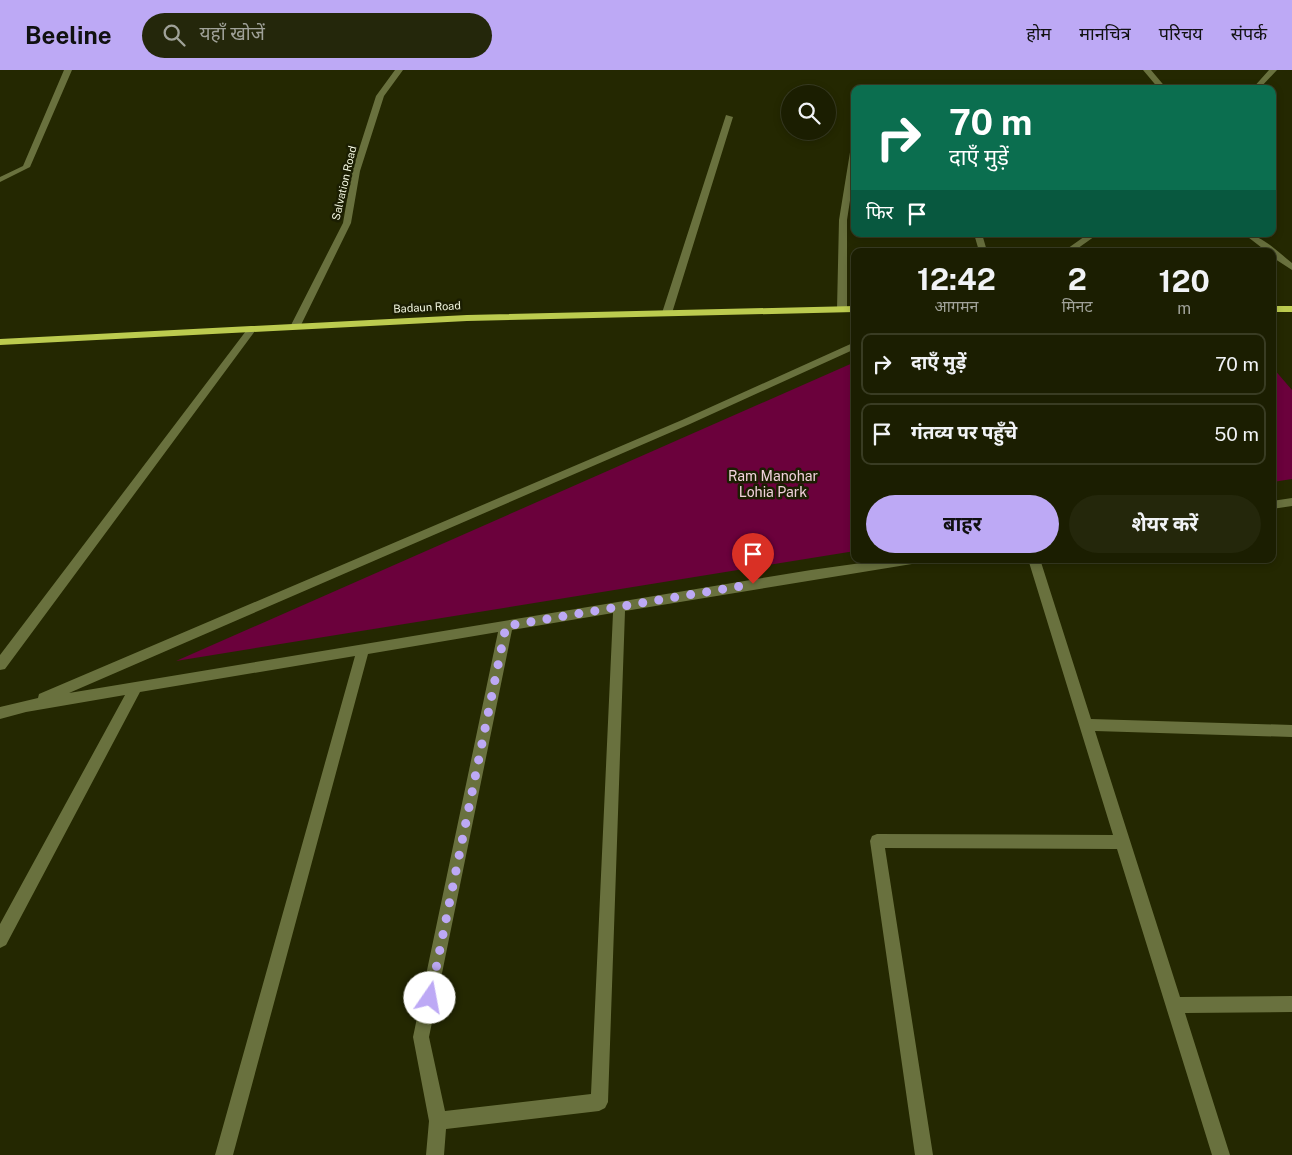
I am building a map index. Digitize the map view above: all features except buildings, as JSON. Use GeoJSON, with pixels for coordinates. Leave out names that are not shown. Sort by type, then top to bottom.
{"type":"FeatureCollection","features":[{"type":"Feature","properties":{"kind":"highway","name":"Badaun Road"},"geometry":{"type":"LineString","coordinates":[[0,342],[467,318],[851,309]]}},
{"type":"Feature","properties":{"kind":"highway"},"geometry":{"type":"LineString","coordinates":[[1276,309],[1292,309]]}},
{"type":"Feature","properties":{"kind":"street"},"geometry":{"type":"LineString","coordinates":[[0,180],[26,167],[68,70]]}},
{"type":"Feature","properties":{"kind":"street","name":"Salvation Road"},"geometry":{"type":"LineString","coordinates":[[295,327],[347,223],[356,171],[380,96],[399,70]]}},
{"type":"Feature","properties":{"kind":"street"},"geometry":{"type":"LineString","coordinates":[[1147,70],[1159,85]]}},
{"type":"Feature","properties":{"kind":"street"},"geometry":{"type":"LineString","coordinates":[[1259,85],[1273,70]]}},
{"type":"Feature","properties":{"kind":"street"},"geometry":{"type":"LineString","coordinates":[[667,313],[729,118]]}},
{"type":"Feature","properties":{"kind":"street"},"geometry":{"type":"LineString","coordinates":[[842,309],[843,220],[851,168]]}},
{"type":"Feature","properties":{"kind":"street"},"geometry":{"type":"LineString","coordinates":[[1073,248],[1089,237]]}},
{"type":"Feature","properties":{"kind":"street"},"geometry":{"type":"LineString","coordinates":[[1252,237],[1267,248]]}},
{"type":"Feature","properties":{"kind":"street"},"geometry":{"type":"LineString","coordinates":[[1276,255],[1292,267]]}},
{"type":"Feature","properties":{"kind":"street"},"geometry":{"type":"LineString","coordinates":[[0,665],[252,329]]}},
{"type":"Feature","properties":{"kind":"street"},"geometry":{"type":"LineString","coordinates":[[26,706],[686,422],[851,347]]}},
{"type":"Feature","properties":{"kind":"street"},"geometry":{"type":"LineString","coordinates":[[1276,504],[1292,502]]}},
{"type":"Feature","properties":{"kind":"street"},"geometry":{"type":"LineString","coordinates":[[0,713],[26,706],[893,563]]}},
{"type":"Feature","properties":{"kind":"street"},"geometry":{"type":"LineString","coordinates":[[1035,563],[1221,1155]]}},
{"type":"Feature","properties":{"kind":"street"},"geometry":{"type":"LineString","coordinates":[[438,1121],[599,1102],[619,607]]}},
{"type":"Feature","properties":{"kind":"street"},"geometry":{"type":"LineString","coordinates":[[435,1155],[438,1121],[422,1037],[506,626]]}},
{"type":"Feature","properties":{"kind":"street"},"geometry":{"type":"LineString","coordinates":[[224,1155],[362,650]]}},
{"type":"Feature","properties":{"kind":"street"},"geometry":{"type":"LineString","coordinates":[[0,940],[136,688]]}},
{"type":"Feature","properties":{"kind":"street"},"geometry":{"type":"LineString","coordinates":[[1086,725],[1292,731]]}},
{"type":"Feature","properties":{"kind":"street"},"geometry":{"type":"LineString","coordinates":[[924,1155],[877,841],[1123,842]]}},
{"type":"Feature","properties":{"kind":"street"},"geometry":{"type":"LineString","coordinates":[[1174,1005],[1292,1004]]}},
{"type":"Feature","properties":{"kind":"green space","name":"Ram Manohar Lohia Park"},"geometry":{"type":"Polygon","coordinates":[[[851,364],[851,552],[176,661],[851,364]]]}},
{"type":"Feature","properties":{"kind":"green space"},"geometry":{"type":"Polygon","coordinates":[[[1276,371],[1292,390],[1292,479],[1276,482],[1276,371]]]}},
{"type":"Feature","properties":{"kind":"route"},"geometry":{"type":"LineString","coordinates":[[430,998],[506,626],[753,584]]}}]}
